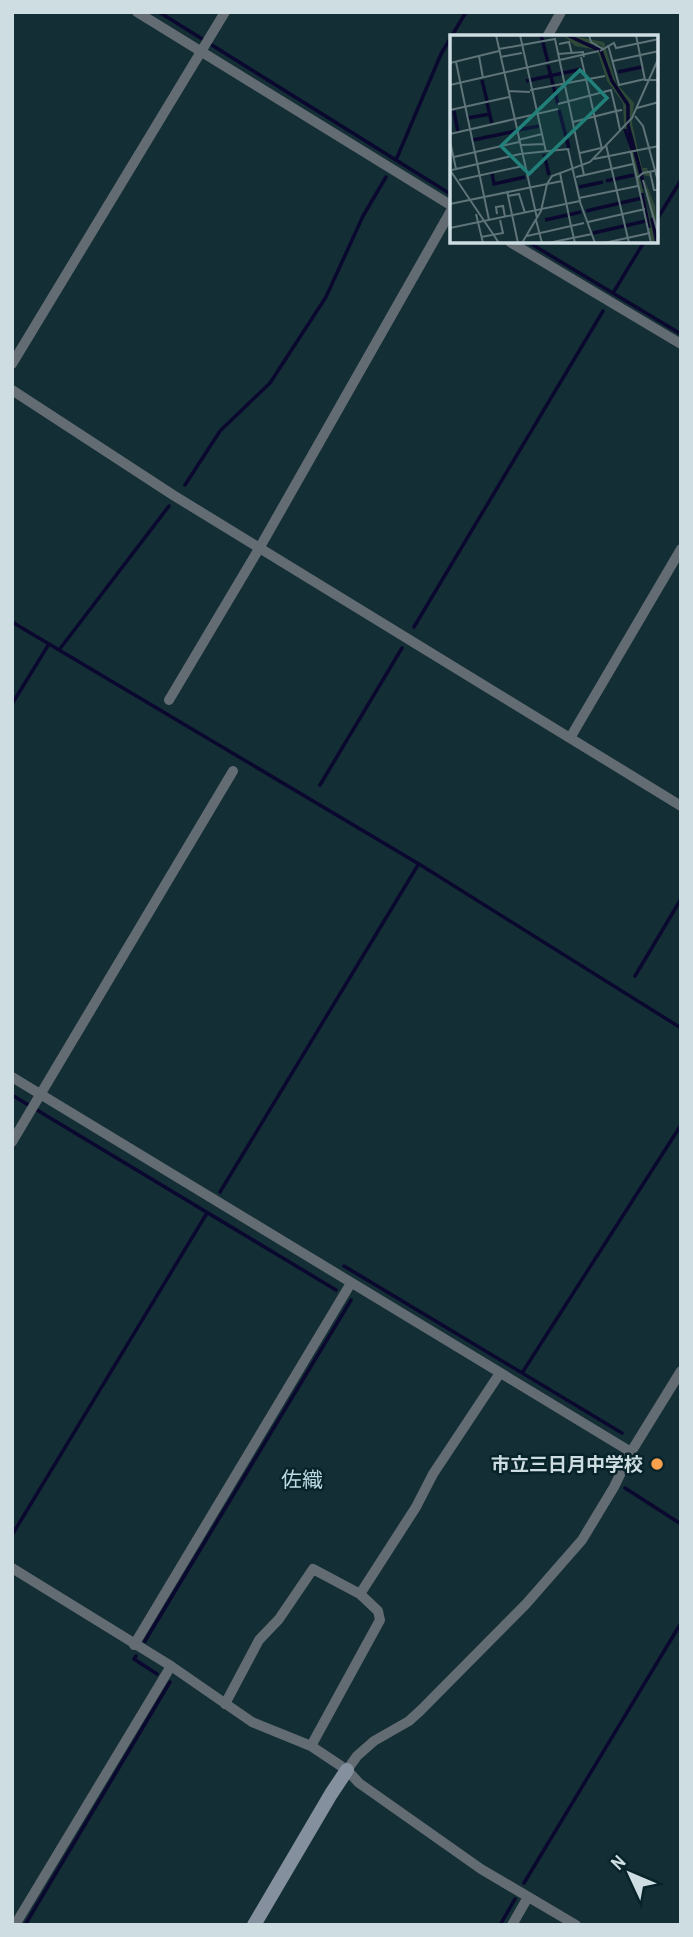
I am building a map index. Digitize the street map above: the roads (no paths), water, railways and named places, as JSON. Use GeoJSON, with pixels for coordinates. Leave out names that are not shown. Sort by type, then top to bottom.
{"type":"FeatureCollection","features":[{"type":"Feature","properties":{"kind":"street"},"geometry":{"type":"LineString","coordinates":[[137,12],[450,206]]}},
{"type":"Feature","properties":{"kind":"street"},"geometry":{"type":"LineString","coordinates":[[12,364],[225,12]]}},
{"type":"Feature","properties":{"kind":"street"},"geometry":{"type":"LineString","coordinates":[[548,35],[561,12]]}},
{"type":"Feature","properties":{"kind":"street"},"geometry":{"type":"LineString","coordinates":[[169,700],[260,547],[450,211]]}},
{"type":"Feature","properties":{"kind":"street"},"geometry":{"type":"LineString","coordinates":[[512,243],[681,344]]}},
{"type":"Feature","properties":{"kind":"street"},"geometry":{"type":"LineString","coordinates":[[12,390],[173,495],[681,806]]}},
{"type":"Feature","properties":{"kind":"street"},"geometry":{"type":"LineString","coordinates":[[570,738],[681,549]]}},
{"type":"Feature","properties":{"kind":"street"},"geometry":{"type":"LineString","coordinates":[[12,1142],[233,771]]}},
{"type":"Feature","properties":{"kind":"street"},"geometry":{"type":"LineString","coordinates":[[12,1077],[631,1452]]}},
{"type":"Feature","properties":{"kind":"street"},"geometry":{"type":"LineString","coordinates":[[134,1645],[351,1283]]}},
{"type":"Feature","properties":{"kind":"street"},"geometry":{"type":"LineString","coordinates":[[254,1925],[331,1794],[357,1756],[374,1741],[409,1721],[421,1710],[555,1572],[593,1525],[631,1452],[681,1371]]}},
{"type":"Feature","properties":{"kind":"street"},"geometry":{"type":"LineString","coordinates":[[360,1594],[416,1507],[433,1474],[500,1373]]}},
{"type":"Feature","properties":{"kind":"street"},"geometry":{"type":"LineString","coordinates":[[12,1568],[171,1666],[252,1722],[311,1746],[348,1770],[359,1783],[481,1869],[576,1925]]}},
{"type":"Feature","properties":{"kind":"street"},"geometry":{"type":"LineString","coordinates":[[225,1704],[259,1640],[279,1619],[313,1569],[360,1594],[378,1611],[380,1620],[311,1746]]}},
{"type":"Feature","properties":{"kind":"street"},"geometry":{"type":"LineString","coordinates":[[15,1925],[171,1666]]}},
{"type":"Feature","properties":{"kind":"street"},"geometry":{"type":"LineString","coordinates":[[512,1925],[528,1897]]}},
{"type":"Feature","properties":{"kind":"waterway"},"geometry":{"type":"LineString","coordinates":[[159,12],[450,194]]}},
{"type":"Feature","properties":{"kind":"waterway"},"geometry":{"type":"LineString","coordinates":[[452,35],[466,12]]}},
{"type":"Feature","properties":{"kind":"waterway"},"geometry":{"type":"LineString","coordinates":[[396,160],[450,39]]}},
{"type":"Feature","properties":{"kind":"waterway"},"geometry":{"type":"LineString","coordinates":[[185,485],[220,431],[270,383],[326,297],[363,216],[386,177]]}},
{"type":"Feature","properties":{"kind":"waterway"},"geometry":{"type":"LineString","coordinates":[[658,218],[681,180]]}},
{"type":"Feature","properties":{"kind":"waterway"},"geometry":{"type":"LineString","coordinates":[[530,243],[681,334]]}},
{"type":"Feature","properties":{"kind":"waterway"},"geometry":{"type":"LineString","coordinates":[[613,293],[643,243]]}},
{"type":"Feature","properties":{"kind":"waterway"},"geometry":{"type":"LineString","coordinates":[[414,627],[603,311]]}},
{"type":"Feature","properties":{"kind":"waterway"},"geometry":{"type":"LineString","coordinates":[[59,650],[169,506]]}},
{"type":"Feature","properties":{"kind":"waterway"},"geometry":{"type":"LineString","coordinates":[[12,622],[419,864],[681,1028]]}},
{"type":"Feature","properties":{"kind":"waterway"},"geometry":{"type":"LineString","coordinates":[[12,704],[49,644]]}},
{"type":"Feature","properties":{"kind":"waterway"},"geometry":{"type":"LineString","coordinates":[[320,785],[402,648]]}},
{"type":"Feature","properties":{"kind":"waterway"},"geometry":{"type":"LineString","coordinates":[[220,1192],[418,865]]}},
{"type":"Feature","properties":{"kind":"waterway"},"geometry":{"type":"LineString","coordinates":[[635,976],[681,899]]}},
{"type":"Feature","properties":{"kind":"waterway"},"geometry":{"type":"LineString","coordinates":[[12,1095],[336,1290]]}},
{"type":"Feature","properties":{"kind":"waterway"},"geometry":{"type":"LineString","coordinates":[[522,1373],[681,1125]]}},
{"type":"Feature","properties":{"kind":"waterway"},"geometry":{"type":"LineString","coordinates":[[12,1535],[207,1213]]}},
{"type":"Feature","properties":{"kind":"waterway"},"geometry":{"type":"LineString","coordinates":[[344,1266],[622,1433]]}},
{"type":"Feature","properties":{"kind":"waterway"},"geometry":{"type":"LineString","coordinates":[[145,1641],[351,1300]]}},
{"type":"Feature","properties":{"kind":"waterway"},"geometry":{"type":"LineString","coordinates":[[625,1488],[681,1524]]}},
{"type":"Feature","properties":{"kind":"waterway"},"geometry":{"type":"LineString","coordinates":[[524,1883],[681,1623]]}},
{"type":"Feature","properties":{"kind":"waterway"},"geometry":{"type":"LineString","coordinates":[[136,1656],[134,1659],[157,1674]]}},
{"type":"Feature","properties":{"kind":"waterway"},"geometry":{"type":"LineString","coordinates":[[25,1925],[170,1682]]}},
{"type":"Feature","properties":{"kind":"waterway"},"geometry":{"type":"LineString","coordinates":[[500,1925],[515,1899]]}},
{"type":"Feature","properties":{"kind":"place","name":"市立三日月中学校"},"geometry":{"type":"Point","coordinates":[657,1464]}},
{"type":"Feature","properties":{"kind":"district","name":"佐織"},"geometry":{"type":"Point","coordinates":[302,1480]}}]}
